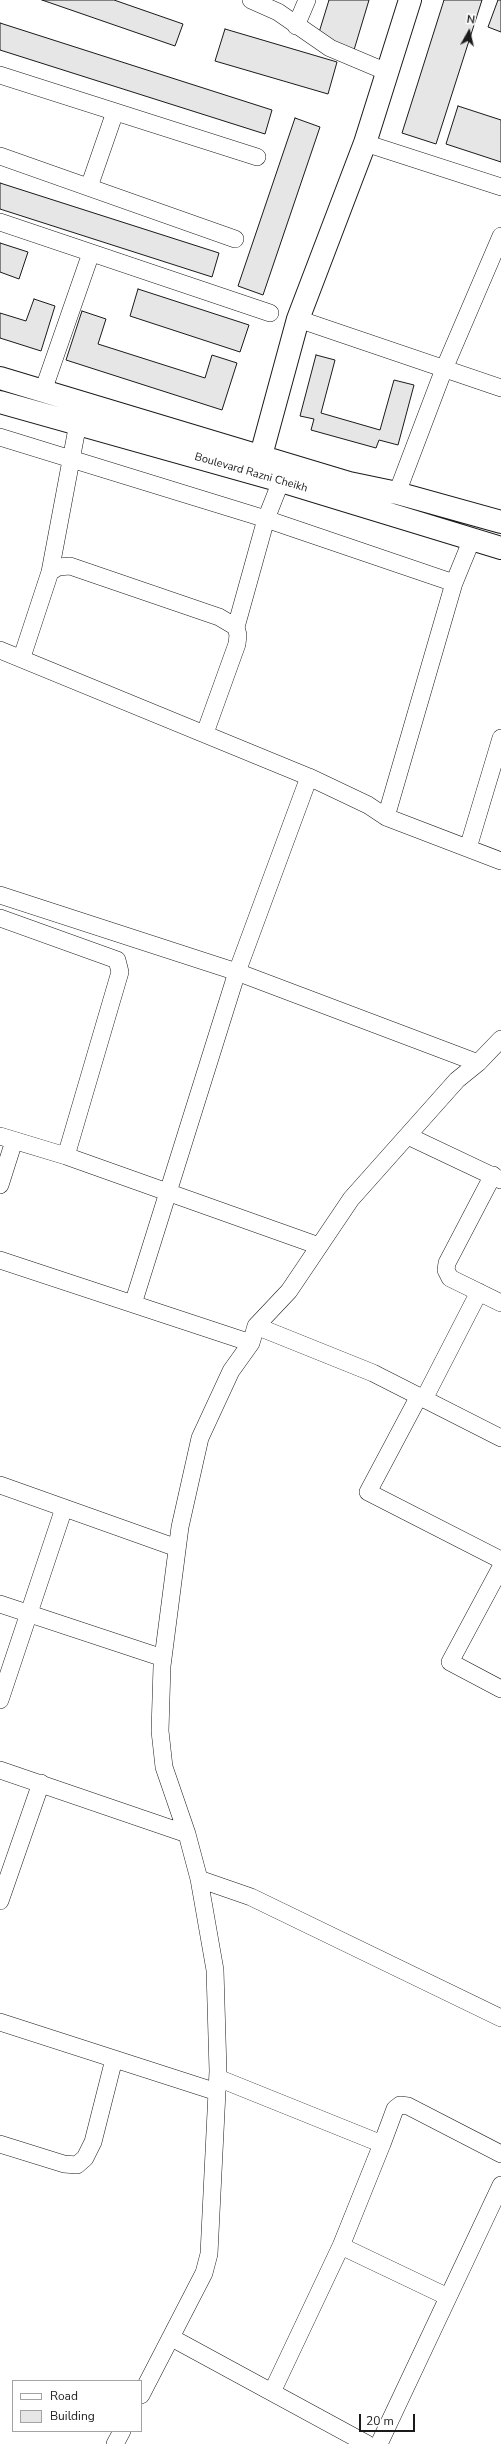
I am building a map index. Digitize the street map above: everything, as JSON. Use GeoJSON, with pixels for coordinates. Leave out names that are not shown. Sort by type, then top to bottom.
{"type":"FeatureCollection","features":[{"type":"Feature","properties":{"kind":"main road"},"geometry":{"type":"LineString","coordinates":[[258,465],[298,319],[365,143],[410,0]]}},
{"type":"Feature","properties":{"kind":"main road","name":"Boulevard Razni Cheikh"},"geometry":{"type":"LineString","coordinates":[[0,378],[43,391],[258,465],[281,481],[501,548]]}},
{"type":"Feature","properties":{"kind":"main road","name":"Boulevard Razni Cheikh"},"geometry":{"type":"LineString","coordinates":[[0,402],[78,424],[258,465],[397,492],[501,522]]}},
{"type":"Feature","properties":{"kind":"street"},"geometry":{"type":"LineString","coordinates":[[251,0],[278,12],[296,26],[330,48],[387,72]]}},
{"type":"Feature","properties":{"kind":"street"},"geometry":{"type":"LineString","coordinates":[[296,26],[307,0]]}},
{"type":"Feature","properties":{"kind":"street"},"geometry":{"type":"LineString","coordinates":[[0,75],[257,157]]}},
{"type":"Feature","properties":{"kind":"street"},"geometry":{"type":"LineString","coordinates":[[89,187],[115,112]]}},
{"type":"Feature","properties":{"kind":"street"},"geometry":{"type":"LineString","coordinates":[[365,143],[501,187]]}},
{"type":"Feature","properties":{"kind":"street"},"geometry":{"type":"LineString","coordinates":[[0,156],[235,239]]}},
{"type":"Feature","properties":{"kind":"street"},"geometry":{"type":"LineString","coordinates":[[0,222],[270,313]]}},
{"type":"Feature","properties":{"kind":"street"},"geometry":{"type":"LineString","coordinates":[[397,492],[444,369],[501,236]]}},
{"type":"Feature","properties":{"kind":"street"},"geometry":{"type":"LineString","coordinates":[[43,391],[91,253]]}},
{"type":"Feature","properties":{"kind":"street"},"geometry":{"type":"LineString","coordinates":[[298,319],[501,388]]}},
{"type":"Feature","properties":{"kind":"street"},"geometry":{"type":"LineString","coordinates":[[22,657],[50,572],[78,424]]}},
{"type":"Feature","properties":{"kind":"street"},"geometry":{"type":"LineString","coordinates":[[0,437],[266,519],[454,583]]}},
{"type":"Feature","properties":{"kind":"street"},"geometry":{"type":"LineString","coordinates":[[204,733],[237,644],[238,635],[236,627],[266,519],[281,481]]}},
{"type":"Feature","properties":{"kind":"street"},"geometry":{"type":"LineString","coordinates":[[386,817],[454,583],[472,539]]}},
{"type":"Feature","properties":{"kind":"street"},"geometry":{"type":"LineString","coordinates":[[50,572],[58,567],[70,566],[219,617],[236,627]]}},
{"type":"Feature","properties":{"kind":"street"},"geometry":{"type":"LineString","coordinates":[[1,652],[22,657],[309,777],[368,805],[386,817],[501,861]]}},
{"type":"Feature","properties":{"kind":"street"},"geometry":{"type":"LineString","coordinates":[[468,848],[501,738]]}},
{"type":"Feature","properties":{"kind":"street"},"geometry":{"type":"LineString","coordinates":[[133,1304],[237,972],[309,777]]}},
{"type":"Feature","properties":{"kind":"street"},"geometry":{"type":"LineString","coordinates":[[0,894],[237,972],[478,1063]]}},
{"type":"Feature","properties":{"kind":"street"},"geometry":{"type":"LineString","coordinates":[[0,918],[117,960],[120,972],[66,1156]]}},
{"type":"Feature","properties":{"kind":"street"},"geometry":{"type":"LineString","coordinates":[[142,2393],[172,2338],[204,2273],[209,2254],[217,2085],[215,1970],[199,1880],[187,1834],[164,1767],[160,1731],[163,1658],[177,1548],[187,1486],[200,1438],[231,1371],[251,1343],[256,1326],[289,1291],[351,1199],[457,1080],[498,1048]]}},
{"type":"Feature","properties":{"kind":"street"},"geometry":{"type":"LineString","coordinates":[[408,1136],[497,1178],[448,1263],[446,1270],[450,1278],[501,1303]]}},
{"type":"Feature","properties":{"kind":"street"},"geometry":{"type":"LineString","coordinates":[[0,1185],[7,1139],[66,1156],[320,1246]]}},
{"type":"Feature","properties":{"kind":"street"},"geometry":{"type":"LineString","coordinates":[[0,1260],[251,1343]]}},
{"type":"Feature","properties":{"kind":"street"},"geometry":{"type":"LineString","coordinates":[[479,1292],[368,1492],[501,1560]]}},
{"type":"Feature","properties":{"kind":"street"},"geometry":{"type":"LineString","coordinates":[[256,1326],[373,1373],[501,1438]]}},
{"type":"Feature","properties":{"kind":"street"},"geometry":{"type":"LineString","coordinates":[[0,1485],[177,1548]]}},
{"type":"Feature","properties":{"kind":"street"},"geometry":{"type":"LineString","coordinates":[[0,1700],[64,1508]]}},
{"type":"Feature","properties":{"kind":"street"},"geometry":{"type":"LineString","coordinates":[[501,1567],[450,1662],[501,1689]]}},
{"type":"Feature","properties":{"kind":"street"},"geometry":{"type":"LineString","coordinates":[[0,1604],[163,1658]]}},
{"type":"Feature","properties":{"kind":"street"},"geometry":{"type":"LineString","coordinates":[[0,1770],[187,1834]]}},
{"type":"Feature","properties":{"kind":"street"},"geometry":{"type":"LineString","coordinates":[[0,1901],[41,1783]]}},
{"type":"Feature","properties":{"kind":"street"},"geometry":{"type":"LineString","coordinates":[[199,1880],[251,1897],[501,2018]]}},
{"type":"Feature","properties":{"kind":"street"},"geometry":{"type":"LineString","coordinates":[[0,2022],[114,2059],[217,2085],[382,2144]]}},
{"type":"Feature","properties":{"kind":"street"},"geometry":{"type":"LineString","coordinates":[[0,2144],[64,2164],[77,2166],[85,2158],[93,2142],[114,2059]]}},
{"type":"Feature","properties":{"kind":"street"},"geometry":{"type":"LineString","coordinates":[[272,2392],[341,2246],[396,2109],[400,2105],[501,2154]]}},
{"type":"Feature","properties":{"kind":"street"},"geometry":{"type":"LineString","coordinates":[[379,2444],[501,2184]]}},
{"type":"Feature","properties":{"kind":"street"},"geometry":{"type":"LineString","coordinates":[[341,2246],[448,2297]]}},
{"type":"Feature","properties":{"kind":"street"},"geometry":{"type":"LineString","coordinates":[[172,2338],[367,2444]]}},
{"type":"Feature","properties":{"kind":"street"},"geometry":{"type":"LineString","coordinates":[[115,2444],[121,2432]]}},
{"type":"Feature","properties":{"kind":"building"},"geometry":{"type":"Polygon","coordinates":[[[42,0],[114,0],[183,24],[175,46],[42,0]]]}},
{"type":"Feature","properties":{"kind":"building"},"geometry":{"type":"Polygon","coordinates":[[[329,0],[369,0],[354,50],[317,39],[329,0]]]}},
{"type":"Feature","properties":{"kind":"building"},"geometry":{"type":"Polygon","coordinates":[[[444,0],[482,0],[436,144],[402,133],[444,0]]]}},
{"type":"Feature","properties":{"kind":"building"},"geometry":{"type":"Polygon","coordinates":[[[498,0],[501,0],[501,32],[488,27],[498,0]]]}},
{"type":"Feature","properties":{"kind":"building"},"geometry":{"type":"Polygon","coordinates":[[[0,23],[272,110],[265,134],[0,50],[0,23]]]}},
{"type":"Feature","properties":{"kind":"building"},"geometry":{"type":"Polygon","coordinates":[[[225,29],[337,62],[328,94],[215,61],[225,29]]]}},
{"type":"Feature","properties":{"kind":"building"},"geometry":{"type":"Polygon","coordinates":[[[458,106],[501,120],[501,162],[446,144],[458,106]]]}},
{"type":"Feature","properties":{"kind":"building"},"geometry":{"type":"Polygon","coordinates":[[[295,118],[320,127],[263,295],[238,286],[295,118]]]}},
{"type":"Feature","properties":{"kind":"building"},"geometry":{"type":"Polygon","coordinates":[[[0,183],[219,253],[212,277],[0,209],[0,183]]]}},
{"type":"Feature","properties":{"kind":"building"},"geometry":{"type":"Polygon","coordinates":[[[0,243],[28,252],[19,279],[0,272],[0,243]]]}},
{"type":"Feature","properties":{"kind":"building"},"geometry":{"type":"Polygon","coordinates":[[[138,289],[249,325],[240,352],[130,316],[138,289]]]}},
{"type":"Feature","properties":{"kind":"building"},"geometry":{"type":"Polygon","coordinates":[[[34,299],[55,306],[41,351],[0,338],[0,313],[26,321],[34,299]]]}},
{"type":"Feature","properties":{"kind":"building"},"geometry":{"type":"Polygon","coordinates":[[[82,311],[106,319],[98,344],[205,378],[212,355],[237,363],[222,410],[66,360],[82,311]]]}},
{"type":"Feature","properties":{"kind":"building"},"geometry":{"type":"Polygon","coordinates":[[[316,355],[335,360],[321,413],[380,430],[394,380],[414,385],[398,445],[379,440],[376,448],[311,430],[314,419],[300,416],[316,355]]]}}]}
